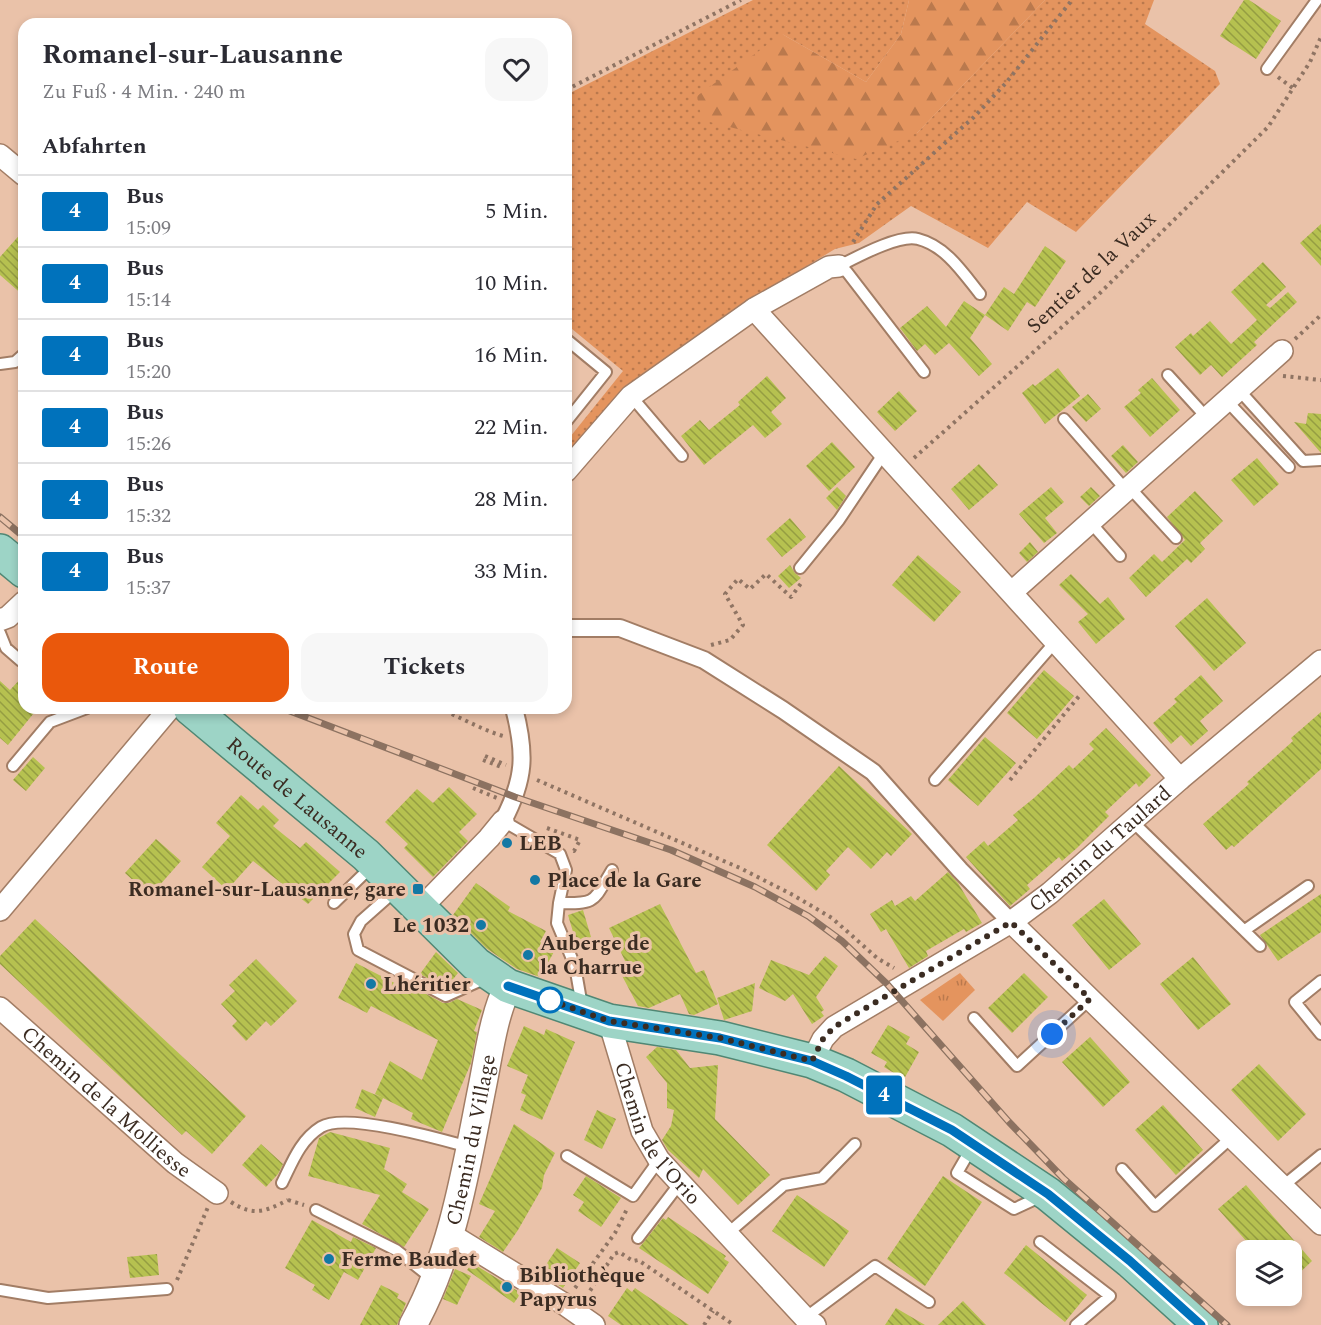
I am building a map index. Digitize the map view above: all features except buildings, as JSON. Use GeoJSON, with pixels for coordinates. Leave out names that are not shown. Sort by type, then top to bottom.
{"type":"FeatureCollection","features":[{"type":"Feature","properties":{"kind":"main road"},"geometry":{"type":"LineString","coordinates":[[0,551],[18,566]]}},
{"type":"Feature","properties":{"kind":"main road","name":"Route de Lausanne"},"geometry":{"type":"LineString","coordinates":[[197,714],[375,863],[476,964],[500,981]]}},
{"type":"Feature","properties":{"kind":"main road"},"geometry":{"type":"LineString","coordinates":[[500,981],[596,1016],[720,1038],[812,1061],[846,1076],[952,1130],[1048,1194],[1130,1261],[1197,1324]]}},
{"type":"Feature","properties":{"kind":"street"},"geometry":{"type":"LineString","coordinates":[[0,155],[18,170]]}},
{"type":"Feature","properties":{"kind":"street"},"geometry":{"type":"LineString","coordinates":[[572,464],[632,396],[754,309],[829,267],[840,266]]}},
{"type":"Feature","properties":{"kind":"street"},"geometry":{"type":"LineString","coordinates":[[754,309],[1180,779]]}},
{"type":"Feature","properties":{"kind":"street"},"geometry":{"type":"LineString","coordinates":[[1012,592],[1282,351]]}},
{"type":"Feature","properties":{"kind":"street"},"geometry":{"type":"LineString","coordinates":[[0,620],[8,617],[18,608]]}},
{"type":"Feature","properties":{"kind":"street"},"geometry":{"type":"LineString","coordinates":[[572,628],[620,628],[704,660],[783,710],[873,772],[960,870],[1011,922],[1321,1224]]}},
{"type":"Feature","properties":{"kind":"street","name":"Chemin du Taulard"},"geometry":{"type":"LineString","coordinates":[[812,1061],[823,1039],[834,1027],[1011,922],[1064,882],[1180,779],[1321,661]]}},
{"type":"Feature","properties":{"kind":"street"},"geometry":{"type":"LineString","coordinates":[[0,910],[165,714]]}},
{"type":"Feature","properties":{"kind":"street"},"geometry":{"type":"LineString","coordinates":[[409,898],[489,838],[507,812],[517,775],[520,742],[515,714]]}},
{"type":"Feature","properties":{"kind":"street","name":"Chemin du Village"},"geometry":{"type":"LineString","coordinates":[[413,1325],[424,1305],[450,1233],[498,1011],[500,981]]}},
{"type":"Feature","properties":{"kind":"street","name":"Chemin de la Molliesse"},"geometry":{"type":"LineString","coordinates":[[0,1008],[175,1163],[217,1193]]}},
{"type":"Feature","properties":{"kind":"street","name":"Chemin de l'Orio"},"geometry":{"type":"LineString","coordinates":[[596,1016],[642,1131],[659,1160],[806,1323]]}},
{"type":"Feature","properties":{"kind":"street"},"geometry":{"type":"LineString","coordinates":[[450,1233],[594,1325]]}},
{"type":"Feature","properties":{"kind":"lane"},"geometry":{"type":"LineString","coordinates":[[1267,69],[1317,0]]}},
{"type":"Feature","properties":{"kind":"lane"},"geometry":{"type":"LineString","coordinates":[[924,372],[840,266],[898,239],[916,238],[935,246],[955,262],[980,294]]}},
{"type":"Feature","properties":{"kind":"lane"},"geometry":{"type":"LineString","coordinates":[[572,344],[606,372],[572,414]]}},
{"type":"Feature","properties":{"kind":"lane"},"geometry":{"type":"LineString","coordinates":[[0,364],[15,362],[18,359]]}},
{"type":"Feature","properties":{"kind":"lane"},"geometry":{"type":"LineString","coordinates":[[1168,375],[1208,418]]}},
{"type":"Feature","properties":{"kind":"lane"},"geometry":{"type":"LineString","coordinates":[[632,396],[682,456]]}},
{"type":"Feature","properties":{"kind":"lane"},"geometry":{"type":"LineString","coordinates":[[1233,396],[1303,461],[1321,460]]}},
{"type":"Feature","properties":{"kind":"lane"},"geometry":{"type":"LineString","coordinates":[[1233,396],[1289,467]]}},
{"type":"Feature","properties":{"kind":"lane"},"geometry":{"type":"LineString","coordinates":[[1064,419],[1128,490],[1176,538]]}},
{"type":"Feature","properties":{"kind":"lane"},"geometry":{"type":"LineString","coordinates":[[800,568],[839,520],[884,453]]}},
{"type":"Feature","properties":{"kind":"lane"},"geometry":{"type":"LineString","coordinates":[[1091,523],[1120,556]]}},
{"type":"Feature","properties":{"kind":"lane"},"geometry":{"type":"LineString","coordinates":[[0,633],[6,648],[18,658]]}},
{"type":"Feature","properties":{"kind":"lane"},"geometry":{"type":"LineString","coordinates":[[934,780],[1056,641]]}},
{"type":"Feature","properties":{"kind":"lane"},"geometry":{"type":"LineString","coordinates":[[13,766],[50,722],[71,714]]}},
{"type":"Feature","properties":{"kind":"lane"},"geometry":{"type":"LineString","coordinates":[[507,812],[560,854],[566,870],[557,923],[596,1016]]}},
{"type":"Feature","properties":{"kind":"lane"},"geometry":{"type":"LineString","coordinates":[[1132,822],[1260,946]]}},
{"type":"Feature","properties":{"kind":"lane"},"geometry":{"type":"LineString","coordinates":[[334,903],[375,863]]}},
{"type":"Feature","properties":{"kind":"lane"},"geometry":{"type":"LineString","coordinates":[[559,903],[585,904],[595,898],[612,870]]}},
{"type":"Feature","properties":{"kind":"lane"},"geometry":{"type":"LineString","coordinates":[[1245,930],[1308,886]]}},
{"type":"Feature","properties":{"kind":"lane"},"geometry":{"type":"LineString","coordinates":[[409,898],[361,921],[354,934],[358,950],[447,996],[500,981]]}},
{"type":"Feature","properties":{"kind":"lane"},"geometry":{"type":"LineString","coordinates":[[1321,981],[1295,1002],[1321,1034]]}},
{"type":"Feature","properties":{"kind":"lane"},"geometry":{"type":"LineString","coordinates":[[974,1018],[1017,1065],[1090,999]]}},
{"type":"Feature","properties":{"kind":"lane"},"geometry":{"type":"LineString","coordinates":[[282,1183],[301,1145],[321,1127],[342,1121],[428,1135],[470,1147]]}},
{"type":"Feature","properties":{"kind":"lane"},"geometry":{"type":"LineString","coordinates":[[1122,1169],[1155,1206],[1232,1137]]}},
{"type":"Feature","properties":{"kind":"lane"},"geometry":{"type":"LineString","coordinates":[[728,1234],[784,1185],[822,1178],[855,1144]]}},
{"type":"Feature","properties":{"kind":"lane"},"geometry":{"type":"LineString","coordinates":[[1283,1186],[1321,1155]]}},
{"type":"Feature","properties":{"kind":"lane"},"geometry":{"type":"LineString","coordinates":[[567,1156],[633,1196],[659,1160]]}},
{"type":"Feature","properties":{"kind":"lane"},"geometry":{"type":"LineString","coordinates":[[638,1238],[680,1183]]}},
{"type":"Feature","properties":{"kind":"lane"},"geometry":{"type":"LineString","coordinates":[[316,1210],[396,1250],[434,1280]]}},
{"type":"Feature","properties":{"kind":"lane"},"geometry":{"type":"LineString","coordinates":[[1040,1242],[1110,1296],[1076,1325]]}},
{"type":"Feature","properties":{"kind":"lane","name":"Chemin de l'Orio"},"geometry":{"type":"LineString","coordinates":[[806,1323],[875,1266],[929,1302]]}},
{"type":"Feature","properties":{"kind":"lane"},"geometry":{"type":"LineString","coordinates":[[0,1290],[48,1298],[167,1289]]}},
{"type":"Feature","properties":{"kind":"path"},"geometry":{"type":"LineString","coordinates":[[572,87],[741,0]]}},
{"type":"Feature","properties":{"kind":"path"},"geometry":{"type":"LineString","coordinates":[[840,266],[877,204],[974,117],[1005,84],[1072,0]]}},
{"type":"Feature","properties":{"kind":"path","name":"Sentier de la Vaux"},"geometry":{"type":"LineString","coordinates":[[900,470],[1098,295],[1268,127],[1310,62],[1321,37]]}},
{"type":"Feature","properties":{"kind":"path"},"geometry":{"type":"LineString","coordinates":[[1267,69],[1294,89]]}},
{"type":"Feature","properties":{"kind":"path"},"geometry":{"type":"LineString","coordinates":[[1282,351],[1321,315]]}},
{"type":"Feature","properties":{"kind":"path"},"geometry":{"type":"LineString","coordinates":[[1258,374],[1321,380]]}},
{"type":"Feature","properties":{"kind":"path"},"geometry":{"type":"LineString","coordinates":[[1010,780],[1091,681]]}},
{"type":"Feature","properties":{"kind":"path"},"geometry":{"type":"LineString","coordinates":[[453,714],[480,729],[520,742]]}},
{"type":"Feature","properties":{"kind":"path"},"geometry":{"type":"LineString","coordinates":[[485,756],[517,775],[740,868],[793,895],[832,918],[878,958],[897,970]]}},
{"type":"Feature","properties":{"kind":"path"},"geometry":{"type":"LineString","coordinates":[[473,788],[507,812]]}},
{"type":"Feature","properties":{"kind":"path"},"geometry":{"type":"LineString","coordinates":[[282,1183],[282,1191],[288,1200],[316,1210]]}},
{"type":"Feature","properties":{"kind":"path"},"geometry":{"type":"LineString","coordinates":[[167,1289],[177,1280],[211,1200],[217,1193],[249,1211],[266,1211],[288,1200]]}},
{"type":"Feature","properties":{"kind":"path"},"geometry":{"type":"LineString","coordinates":[[570,1308],[615,1233],[633,1196]]}},
{"type":"Feature","properties":{"kind":"path"},"geometry":{"type":"LineString","coordinates":[[570,1308],[614,1254],[619,1252],[633,1261],[638,1260],[734,1325]]}},
{"type":"Feature","properties":{"kind":"path"},"geometry":{"type":"LineString","coordinates":[[704,1325],[713,1311]]}},
{"type":"Feature","properties":{"kind":"green space"},"geometry":{"type":"Polygon","coordinates":[[[753,0],[909,0],[901,34],[866,82],[782,34],[917,133],[1045,0],[1154,0],[1145,24],[1215,71],[1220,84],[1076,232],[1027,202],[988,248],[911,206],[859,243],[835,249],[737,308],[572,462],[572,435],[623,371],[572,329],[572,92],[753,0]]]}},
{"type":"Feature","properties":{"kind":"green space"},"geometry":{"type":"Polygon","coordinates":[[[909,0],[1045,0],[917,133],[856,159],[702,120],[697,96],[782,34],[866,82],[901,34],[909,0]]]}},
{"type":"Feature","properties":{"kind":"green space"},"geometry":{"type":"Polygon","coordinates":[[[960,973],[975,990],[943,1021],[920,1000],[960,973]]]}},
{"type":"Feature","properties":{"kind":"railway"},"geometry":{"type":"LineString","coordinates":[[0,517],[18,532]]}},
{"type":"Feature","properties":{"kind":"railway"},"geometry":{"type":"LineString","coordinates":[[298,714],[515,797],[671,850],[755,887],[808,916],[842,941],[887,984],[1009,1122],[1063,1178],[1227,1325]]}},
{"type":"Feature","properties":{"kind":"bus line","name":"4"},"geometry":{"type":"LineString","coordinates":[[508,986],[609,1021],[720,1038],[812,1061],[846,1076],[952,1130],[1048,1194],[1130,1261],[1201,1325]]}},
{"type":"Feature","properties":{"kind":"place","name":"LEB"},"geometry":{"type":"Point","coordinates":[507,843]}},
{"type":"Feature","properties":{"kind":"place","name":"Place de la Gare"},"geometry":{"type":"Point","coordinates":[535,880]}},
{"type":"Feature","properties":{"kind":"place","name":"Romanel-sur-Lausanne, gare"},"geometry":{"type":"Point","coordinates":[418,889]}},
{"type":"Feature","properties":{"kind":"place","name":"Le 1032"},"geometry":{"type":"Point","coordinates":[481,925]}},
{"type":"Feature","properties":{"kind":"place","name":"Auberge de la Charrue"},"geometry":{"type":"Point","coordinates":[528,955]}},
{"type":"Feature","properties":{"kind":"place","name":"Lhéritier"},"geometry":{"type":"Point","coordinates":[371,984]}},
{"type":"Feature","properties":{"kind":"place","name":"Ferme Baudet"},"geometry":{"type":"Point","coordinates":[329,1259]}},
{"type":"Feature","properties":{"kind":"place","name":"Bibliothèque Papyrus"},"geometry":{"type":"Point","coordinates":[507,1287]}},
{"type":"Feature","properties":{"kind":"route"},"geometry":{"type":"LineString","coordinates":[[550,1000],[546,999],[609,1021],[720,1038],[812,1061],[823,1039],[834,1027],[1011,922],[1090,999],[1052,1034]]}}]}
